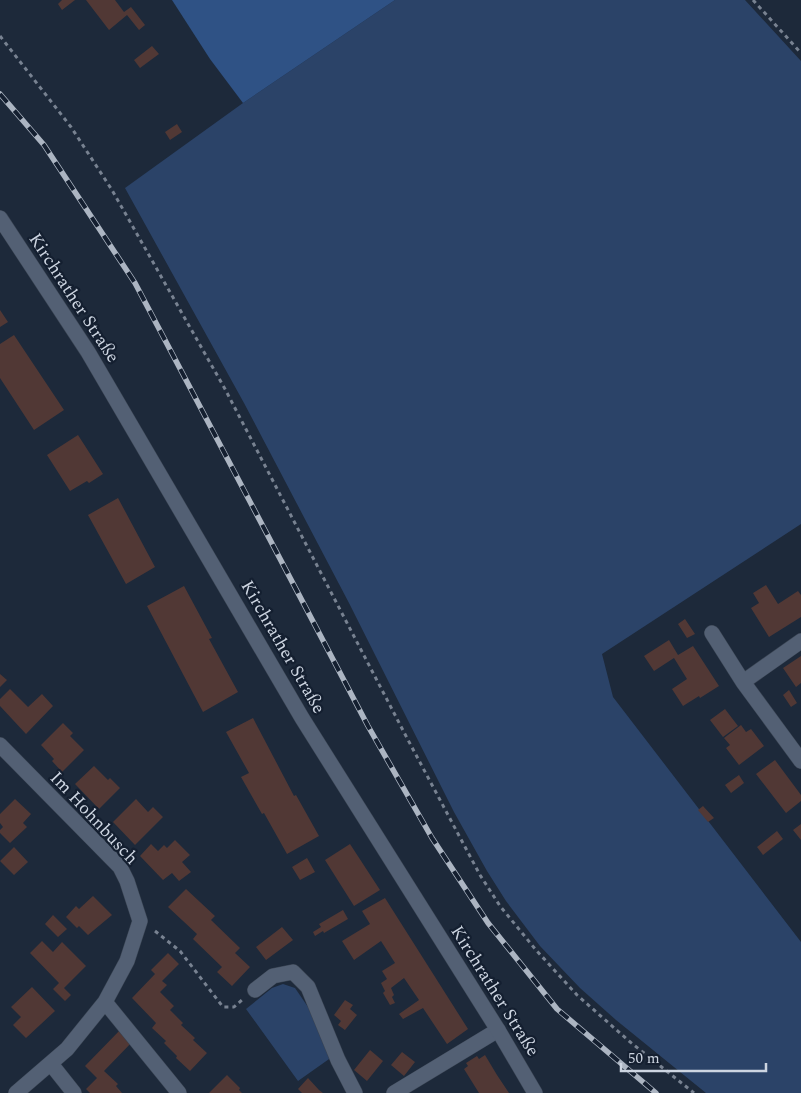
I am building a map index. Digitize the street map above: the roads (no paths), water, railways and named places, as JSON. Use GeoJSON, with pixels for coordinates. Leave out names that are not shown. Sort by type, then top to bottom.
{"type":"FeatureCollection","features":[{"type":"Feature","properties":{"kind":"street","name":"Kirchrather Straße"},"geometry":{"type":"LineString","coordinates":[[0,218],[88,352],[302,718],[498,1030],[535,1093]]}},
{"type":"Feature","properties":{"kind":"street"},"geometry":{"type":"LineString","coordinates":[[712,633],[744,682],[801,761]]}},
{"type":"Feature","properties":{"kind":"street"},"geometry":{"type":"LineString","coordinates":[[744,682],[801,641]]}},
{"type":"Feature","properties":{"kind":"street","name":"Im Hohnbusch"},"geometry":{"type":"LineString","coordinates":[[1,749],[120,868],[127,881],[140,921],[127,961],[105,1002]]}},
{"type":"Feature","properties":{"kind":"street"},"geometry":{"type":"LineString","coordinates":[[255,990],[273,976],[293,972],[308,987],[338,1060],[355,1093]]}},
{"type":"Feature","properties":{"kind":"street"},"geometry":{"type":"LineString","coordinates":[[16,1093],[67,1049],[105,1002],[179,1093]]}},
{"type":"Feature","properties":{"kind":"street"},"geometry":{"type":"LineString","coordinates":[[394,1093],[498,1030]]}},
{"type":"Feature","properties":{"kind":"street"},"geometry":{"type":"LineString","coordinates":[[51,1064],[74,1093]]}},
{"type":"Feature","properties":{"kind":"railway"},"geometry":{"type":"LineString","coordinates":[[0,94],[44,145],[135,283],[368,726],[432,838],[488,923],[557,1009],[656,1093]]}}]}
